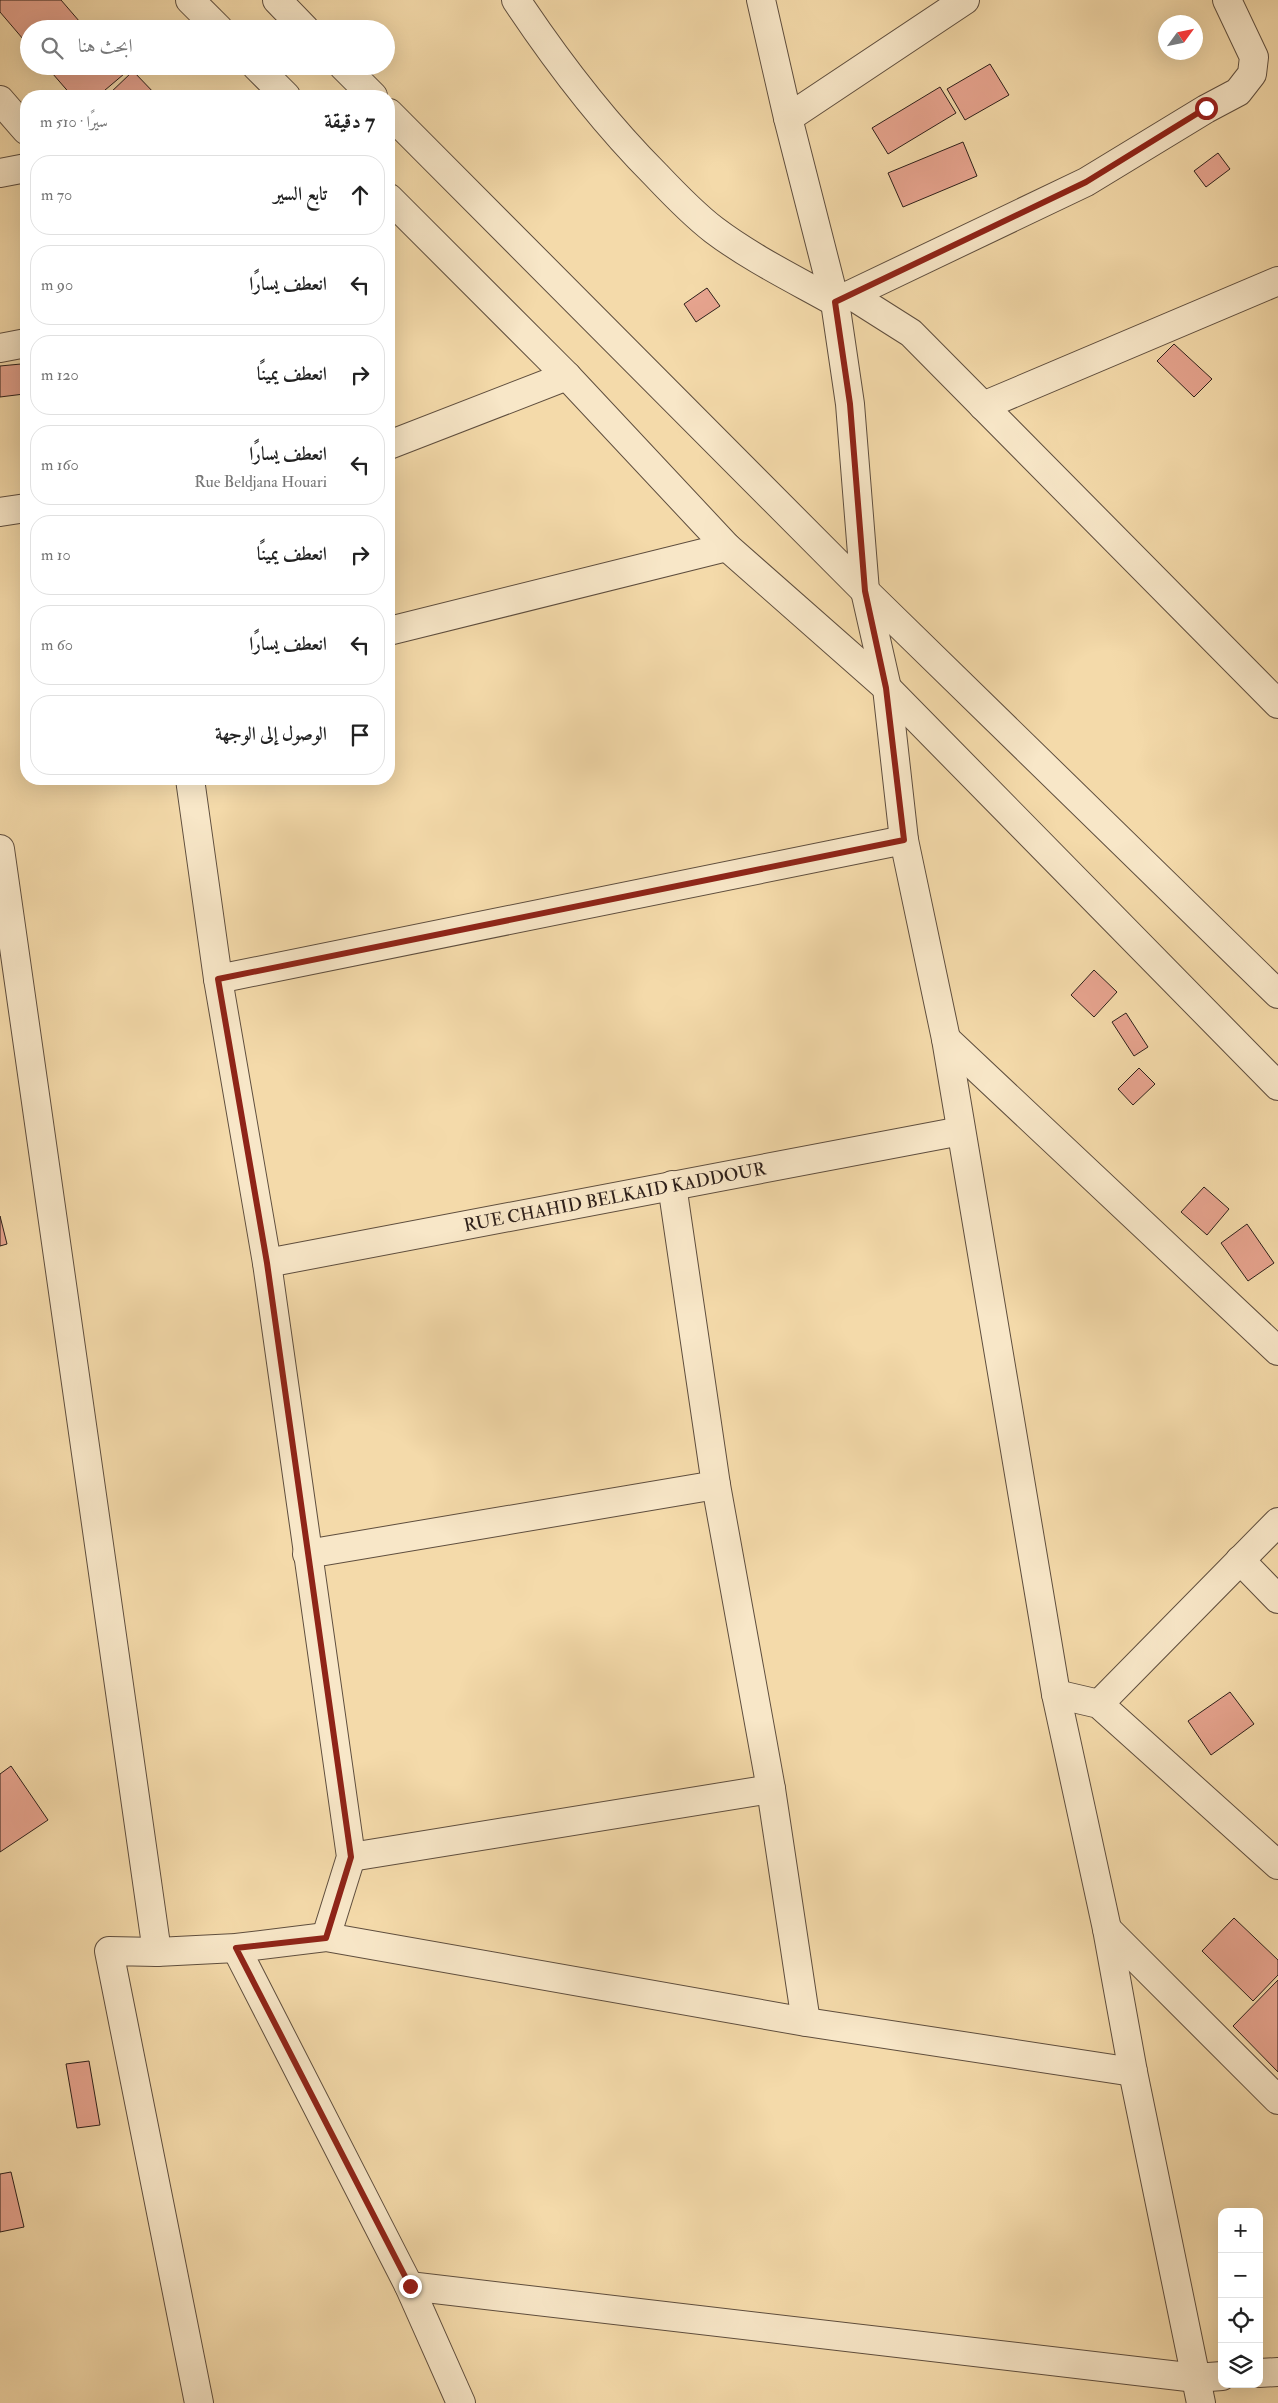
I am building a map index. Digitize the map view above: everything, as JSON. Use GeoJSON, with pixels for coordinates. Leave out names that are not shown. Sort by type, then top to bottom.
{"type":"FeatureCollection","features":[{"type":"Feature","properties":{"kind":"street"},"geometry":{"type":"LineString","coordinates":[[190,0],[209,20]]}},
{"type":"Feature","properties":{"kind":"street"},"geometry":{"type":"LineString","coordinates":[[277,0],[296,20]]}},
{"type":"Feature","properties":{"kind":"street"},"geometry":{"type":"LineString","coordinates":[[516,0],[550,52],[616,136],[682,202],[713,229],[744,251],[911,333],[1273,692]]}},
{"type":"Feature","properties":{"kind":"street"},"geometry":{"type":"LineString","coordinates":[[410,2286],[1206,2386],[1133,2072],[1107,1929],[1056,1694],[946,1039],[904,840],[886,688],[865,591],[843,298],[788,118],[761,0]]}},
{"type":"Feature","properties":{"kind":"street"},"geometry":{"type":"LineString","coordinates":[[788,118],[965,0]]}},
{"type":"Feature","properties":{"kind":"street"},"geometry":{"type":"LineString","coordinates":[[843,298],[1086,182],[1206,108],[1238,92],[1252,74],[1254,56],[1227,0]]}},
{"type":"Feature","properties":{"kind":"street"},"geometry":{"type":"LineString","coordinates":[[265,75],[280,90]]}},
{"type":"Feature","properties":{"kind":"street"},"geometry":{"type":"LineString","coordinates":[[352,75],[366,90]]}},
{"type":"Feature","properties":{"kind":"street"},"geometry":{"type":"LineString","coordinates":[[0,100],[20,123]]}},
{"type":"Feature","properties":{"kind":"street"},"geometry":{"type":"LineString","coordinates":[[395,119],[865,591],[1278,994]]}},
{"type":"Feature","properties":{"kind":"street"},"geometry":{"type":"LineString","coordinates":[[0,172],[20,169]]}},
{"type":"Feature","properties":{"kind":"street"},"geometry":{"type":"LineString","coordinates":[[395,204],[567,376],[728,547],[886,688],[1278,1086]]}},
{"type":"Feature","properties":{"kind":"street"},"geometry":{"type":"LineString","coordinates":[[983,406],[1278,281]]}},
{"type":"Feature","properties":{"kind":"street"},"geometry":{"type":"LineString","coordinates":[[0,348],[20,345]]}},
{"type":"Feature","properties":{"kind":"street"},"geometry":{"type":"LineString","coordinates":[[395,444],[567,376]]}},
{"type":"Feature","properties":{"kind":"street"},"geometry":{"type":"LineString","coordinates":[[0,512],[20,509]]}},
{"type":"Feature","properties":{"kind":"street"},"geometry":{"type":"LineString","coordinates":[[395,630],[728,547]]}},
{"type":"Feature","properties":{"kind":"street"},"geometry":{"type":"LineString","coordinates":[[191,785],[218,979],[267,1263],[351,1857],[326,1938]]}},
{"type":"Feature","properties":{"kind":"street"},"geometry":{"type":"LineString","coordinates":[[218,979],[904,840]]}},
{"type":"Feature","properties":{"kind":"street"},"geometry":{"type":"LineString","coordinates":[[0,849],[157,1952]]}},
{"type":"Feature","properties":{"kind":"street"},"geometry":{"type":"LineString","coordinates":[[946,1039],[1278,1351]]}},
{"type":"Feature","properties":{"kind":"street","name":"RUE CHAHID BELKAID KADDOUR"},"geometry":{"type":"LineString","coordinates":[[267,1263],[961,1130]]}},
{"type":"Feature","properties":{"kind":"street"},"geometry":{"type":"LineString","coordinates":[[672,1185],[716,1485],[771,1790],[806,2022]]}},
{"type":"Feature","properties":{"kind":"street"},"geometry":{"type":"LineString","coordinates":[[307,1554],[716,1485]]}},
{"type":"Feature","properties":{"kind":"street"},"geometry":{"type":"LineString","coordinates":[[1099,1704],[1278,1522]]}},
{"type":"Feature","properties":{"kind":"street"},"geometry":{"type":"LineString","coordinates":[[1240,1560],[1278,1599]]}},
{"type":"Feature","properties":{"kind":"street"},"geometry":{"type":"LineString","coordinates":[[1056,1694],[1099,1704],[1278,1864]]}},
{"type":"Feature","properties":{"kind":"street"},"geometry":{"type":"LineString","coordinates":[[351,1857],[771,1790]]}},
{"type":"Feature","properties":{"kind":"street"},"geometry":{"type":"LineString","coordinates":[[1107,1929],[1278,2100]]}},
{"type":"Feature","properties":{"kind":"street"},"geometry":{"type":"LineString","coordinates":[[199,2403],[109,1951],[157,1952],[236,1948],[326,1938],[806,2022],[1133,2072]]}},
{"type":"Feature","properties":{"kind":"street"},"geometry":{"type":"LineString","coordinates":[[236,1948],[410,2286],[461,2403]]}},
{"type":"Feature","properties":{"kind":"street"},"geometry":{"type":"LineString","coordinates":[[1263,2373],[1278,2372]]}},
{"type":"Feature","properties":{"kind":"building"},"geometry":{"type":"Polygon","coordinates":[[[0,0],[61,0],[78,20],[20,20],[20,35],[0,12],[0,0]]]}},
{"type":"Feature","properties":{"kind":"building"},"geometry":{"type":"Polygon","coordinates":[[[990,64],[1009,95],[965,120],[947,89],[990,64]]]}},
{"type":"Feature","properties":{"kind":"building"},"geometry":{"type":"Polygon","coordinates":[[[54,75],[123,75],[105,90],[67,90],[54,75]]]}},
{"type":"Feature","properties":{"kind":"building"},"geometry":{"type":"Polygon","coordinates":[[[129,75],[137,75],[151,90],[113,90],[129,75]]]}},
{"type":"Feature","properties":{"kind":"building"},"geometry":{"type":"Polygon","coordinates":[[[940,87],[956,113],[888,154],[872,128],[940,87]]]}},
{"type":"Feature","properties":{"kind":"building"},"geometry":{"type":"Polygon","coordinates":[[[963,142],[977,176],[903,207],[888,173],[963,142]]]}},
{"type":"Feature","properties":{"kind":"building"},"geometry":{"type":"Polygon","coordinates":[[[1218,153],[1230,169],[1206,187],[1194,171],[1218,153]]]}},
{"type":"Feature","properties":{"kind":"building"},"geometry":{"type":"Polygon","coordinates":[[[707,288],[720,306],[696,322],[684,304],[707,288]]]}},
{"type":"Feature","properties":{"kind":"building"},"geometry":{"type":"Polygon","coordinates":[[[1174,344],[1212,379],[1194,397],[1157,361],[1174,344]]]}},
{"type":"Feature","properties":{"kind":"building"},"geometry":{"type":"Polygon","coordinates":[[[20,364],[20,394],[0,397],[0,366],[20,364]]]}},
{"type":"Feature","properties":{"kind":"building"},"geometry":{"type":"Polygon","coordinates":[[[1094,970],[1117,992],[1094,1017],[1071,995],[1094,970]]]}},
{"type":"Feature","properties":{"kind":"building"},"geometry":{"type":"Polygon","coordinates":[[[1126,1013],[1148,1047],[1134,1056],[1112,1022],[1126,1013]]]}},
{"type":"Feature","properties":{"kind":"building"},"geometry":{"type":"Polygon","coordinates":[[[1139,1068],[1155,1084],[1133,1105],[1118,1089],[1139,1068]]]}},
{"type":"Feature","properties":{"kind":"building"},"geometry":{"type":"Polygon","coordinates":[[[1204,1187],[1229,1209],[1207,1235],[1181,1212],[1204,1187]]]}},
{"type":"Feature","properties":{"kind":"building"},"geometry":{"type":"Polygon","coordinates":[[[0,1216],[7,1244],[0,1246],[0,1216]]]}},
{"type":"Feature","properties":{"kind":"building"},"geometry":{"type":"Polygon","coordinates":[[[1247,1224],[1274,1263],[1248,1281],[1221,1243],[1247,1224]]]}},
{"type":"Feature","properties":{"kind":"building"},"geometry":{"type":"Polygon","coordinates":[[[1230,1692],[1254,1724],[1211,1755],[1188,1721],[1230,1692]]]}},
{"type":"Feature","properties":{"kind":"building"},"geometry":{"type":"Polygon","coordinates":[[[11,1766],[48,1820],[0,1852],[0,1774],[11,1766]]]}},
{"type":"Feature","properties":{"kind":"building"},"geometry":{"type":"Polygon","coordinates":[[[1234,1918],[1278,1960],[1278,1975],[1253,2001],[1202,1951],[1234,1918]]]}},
{"type":"Feature","properties":{"kind":"building"},"geometry":{"type":"Polygon","coordinates":[[[1278,1980],[1278,2072],[1233,2026],[1278,1980]]]}},
{"type":"Feature","properties":{"kind":"building"},"geometry":{"type":"Polygon","coordinates":[[[89,2061],[100,2125],[77,2128],[66,2064],[89,2061]]]}},
{"type":"Feature","properties":{"kind":"building"},"geometry":{"type":"Polygon","coordinates":[[[11,2172],[24,2227],[0,2232],[0,2174],[11,2172]]]}},
{"type":"Feature","properties":{"kind":"route"},"geometry":{"type":"LineString","coordinates":[[410,2286],[236,1948],[326,1938],[351,1857],[267,1263],[218,979],[904,840],[886,688],[865,591],[850,404],[835,302],[1086,182],[1206,108]]}}]}
